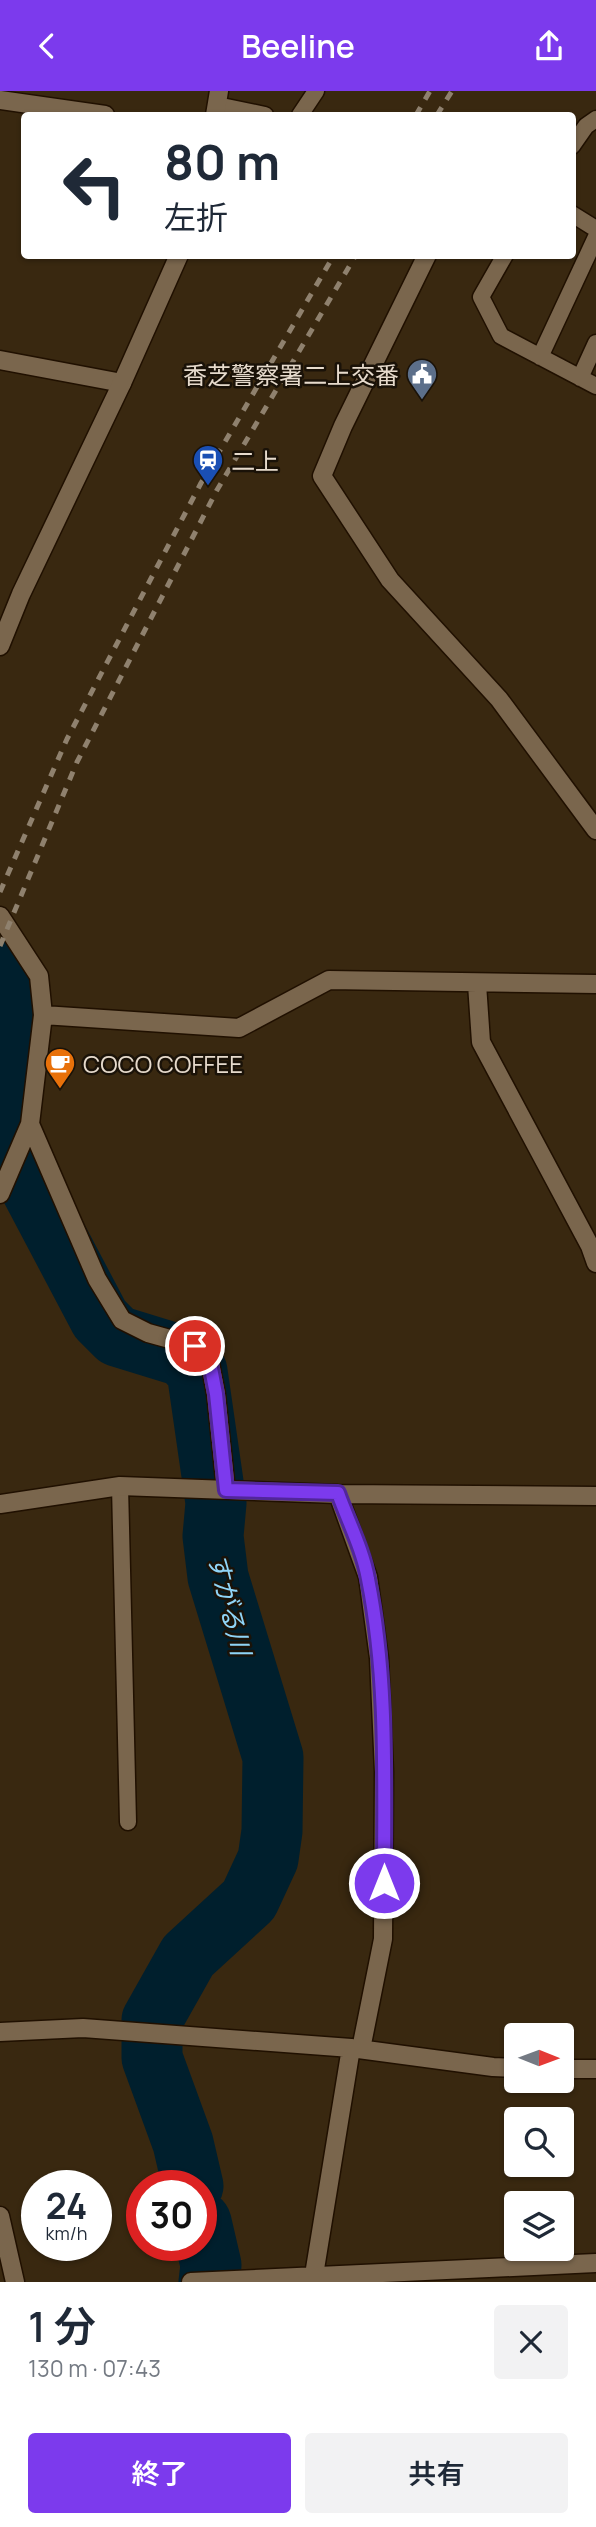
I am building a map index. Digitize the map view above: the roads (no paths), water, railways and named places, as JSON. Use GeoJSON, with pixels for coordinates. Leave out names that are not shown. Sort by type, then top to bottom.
{"type":"FeatureCollection","features":[{"type":"Feature","properties":{"kind":"street"},"geometry":{"type":"LineString","coordinates":[[0,100],[84,112]]}},
{"type":"Feature","properties":{"kind":"street"},"geometry":{"type":"LineString","coordinates":[[0,646],[21,594],[122,383],[177,259]]}},
{"type":"Feature","properties":{"kind":"street"},"geometry":{"type":"LineString","coordinates":[[425,259],[343,426],[322,476],[390,580],[499,699],[596,830]]}},
{"type":"Feature","properties":{"kind":"street"},"geometry":{"type":"LineString","coordinates":[[0,360],[122,383]]}},
{"type":"Feature","properties":{"kind":"street"},"geometry":{"type":"LineString","coordinates":[[0,916],[39,976],[43,1015],[30,1124],[0,1193]]}},
{"type":"Feature","properties":{"kind":"street"},"geometry":{"type":"LineString","coordinates":[[43,1015],[239,1028],[329,980],[596,984]]}},
{"type":"Feature","properties":{"kind":"street"},"geometry":{"type":"LineString","coordinates":[[477,984],[481,1042],[590,1246],[596,1263]]}},
{"type":"Feature","properties":{"kind":"street"},"geometry":{"type":"LineString","coordinates":[[30,1124],[97,1279],[122,1320],[148,1333],[195,1346],[210,1363],[216,1394],[217,1489]]}},
{"type":"Feature","properties":{"kind":"street"},"geometry":{"type":"LineString","coordinates":[[0,1503],[120,1486],[338,1493],[596,1496]]}},
{"type":"Feature","properties":{"kind":"street"},"geometry":{"type":"LineString","coordinates":[[312,2278],[356,2049],[383,1938],[384,1772],[379,1658],[368,1577],[338,1493]]}},
{"type":"Feature","properties":{"kind":"street"},"geometry":{"type":"LineString","coordinates":[[0,2032],[83,2028],[356,2049],[504,2067]]}},
{"type":"Feature","properties":{"kind":"street"},"geometry":{"type":"LineString","coordinates":[[574,2069],[596,2069]]}},
{"type":"Feature","properties":{"kind":"street"},"geometry":{"type":"LineString","coordinates":[[0,2216],[15,2282]]}},
{"type":"Feature","properties":{"kind":"street"},"geometry":{"type":"LineString","coordinates":[[191,2282],[596,2263]]}},
{"type":"Feature","properties":{"kind":"lane"},"geometry":{"type":"LineString","coordinates":[[302,112],[316,91]]}},
{"type":"Feature","properties":{"kind":"lane"},"geometry":{"type":"LineString","coordinates":[[217,104],[252,112]]}},
{"type":"Feature","properties":{"kind":"lane"},"geometry":{"type":"LineString","coordinates":[[576,140],[586,126],[596,119]]}},
{"type":"Feature","properties":{"kind":"lane"},"geometry":{"type":"LineString","coordinates":[[576,216],[596,229]]}},
{"type":"Feature","properties":{"kind":"lane"},"geometry":{"type":"LineString","coordinates":[[540,357],[596,237]]}},
{"type":"Feature","properties":{"kind":"lane"},"geometry":{"type":"LineString","coordinates":[[503,259],[481,297],[501,336],[596,386]]}},
{"type":"Feature","properties":{"kind":"lane"},"geometry":{"type":"LineString","coordinates":[[580,378],[596,343]]}},
{"type":"Feature","properties":{"kind":"lane"},"geometry":{"type":"LineString","coordinates":[[120,1486],[128,1822]]}},
{"type":"Feature","properties":{"kind":"waterway","name":"すがる川"},"geometry":{"type":"LineString","coordinates":[[7,972],[14,998],[6,1102],[9,1136],[25,1177],[100,1319],[117,1336],[182,1356],[197,1371],[216,1503],[213,1536],[218,1577],[273,1757],[272,1831],[268,1859],[249,1900],[188,1956],[152,2020],[152,2058],[183,2143],[189,2170]]}},
{"type":"Feature","properties":{"kind":"waterway","name":"すがる川"},"geometry":{"type":"LineString","coordinates":[[209,2282],[210,2261]]}},
{"type":"Feature","properties":{"kind":"railway"},"geometry":{"type":"LineString","coordinates":[[418,112],[430,91]]}},
{"type":"Feature","properties":{"kind":"railway"},"geometry":{"type":"LineString","coordinates":[[439,112],[452,91]]}},
{"type":"Feature","properties":{"kind":"railway"},"geometry":{"type":"LineString","coordinates":[[0,892],[67,739],[201,483],[332,259]]}},
{"type":"Feature","properties":{"kind":"railway"},"geometry":{"type":"LineString","coordinates":[[0,946],[77,762],[217,490],[354,259]]}},
{"type":"Feature","properties":{"kind":"place","name":"香芝警察署二上交番"},"geometry":{"type":"Point","coordinates":[422,401]}},
{"type":"Feature","properties":{"kind":"place","name":"二上"},"geometry":{"type":"Point","coordinates":[208,487]}},
{"type":"Feature","properties":{"kind":"place","name":"COCO COFFEE"},"geometry":{"type":"Point","coordinates":[60,1090]}}]}
